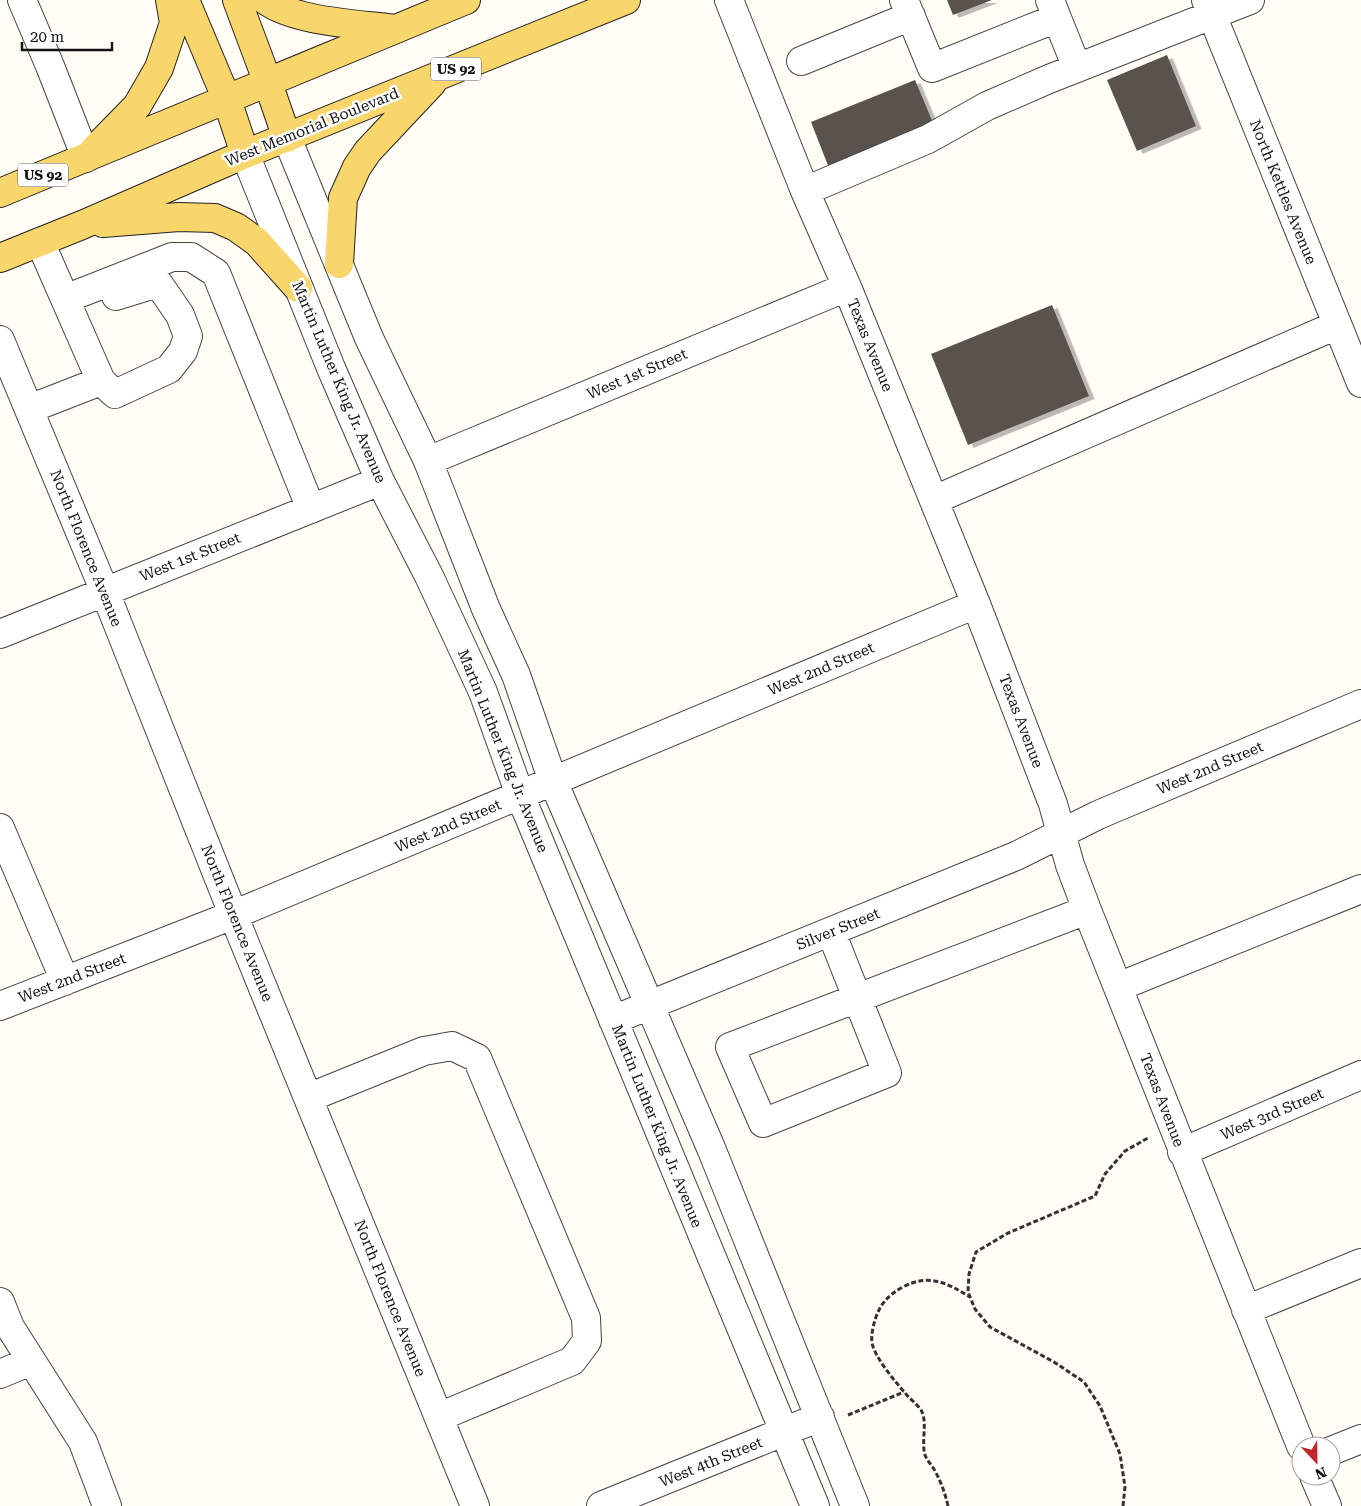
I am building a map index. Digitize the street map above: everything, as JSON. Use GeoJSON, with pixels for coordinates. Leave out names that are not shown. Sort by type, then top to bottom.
{"type":"FeatureCollection","features":[{"type":"Feature","properties":{"kind":"main road"},"geometry":{"type":"LineString","coordinates":[[86,158],[137,106],[156,73],[174,23],[170,0]]}},
{"type":"Feature","properties":{"kind":"main road","name":"Martin Luther King Jr. Avenue"},"geometry":{"type":"LineString","coordinates":[[185,0],[227,100],[245,154]]}},
{"type":"Feature","properties":{"kind":"main road"},"geometry":{"type":"LineString","coordinates":[[237,0],[286,138]]}},
{"type":"Feature","properties":{"kind":"main road"},"geometry":{"type":"LineString","coordinates":[[265,0],[286,11],[320,19],[397,30]]}},
{"type":"Feature","properties":{"kind":"main road","name":"US 92"},"geometry":{"type":"LineString","coordinates":[[0,193],[466,0]]}},
{"type":"Feature","properties":{"kind":"main road","name":"West Memorial Boulevard"},"geometry":{"type":"LineString","coordinates":[[0,258],[82,225],[245,154],[626,0]]}},
{"type":"Feature","properties":{"kind":"main road"},"geometry":{"type":"LineString","coordinates":[[340,264],[343,198],[357,166],[368,151],[440,76]]}},
{"type":"Feature","properties":{"kind":"main road"},"geometry":{"type":"LineString","coordinates":[[82,225],[179,217],[215,218],[236,227],[257,242],[298,288]]}},
{"type":"Feature","properties":{"kind":"street"},"geometry":{"type":"LineString","coordinates":[[22,0],[86,158]]}},
{"type":"Feature","properties":{"kind":"street","name":"Texas Avenue"},"geometry":{"type":"LineString","coordinates":[[729,0],[805,191],[847,287],[976,604],[1053,804],[1070,865],[1087,910],[1297,1436]]}},
{"type":"Feature","properties":{"kind":"street"},"geometry":{"type":"LineString","coordinates":[[805,191],[928,140],[987,106],[1077,68],[1209,8],[1250,0]]}},
{"type":"Feature","properties":{"kind":"street"},"geometry":{"type":"LineString","coordinates":[[800,61],[907,8],[932,68],[1053,9],[1077,68]]}},
{"type":"Feature","properties":{"kind":"street","name":"North Kettles Avenue"},"geometry":{"type":"LineString","coordinates":[[1209,8],[1361,383]]}},
{"type":"Feature","properties":{"kind":"street"},"geometry":{"type":"LineString","coordinates":[[286,138],[340,264],[369,338],[428,461],[486,609],[516,675],[553,781],[711,1148],[830,1417],[856,1506]]}},
{"type":"Feature","properties":{"kind":"street","name":"Martin Luther King Jr. Avenue"},"geometry":{"type":"LineString","coordinates":[[245,154],[298,288],[380,481],[429,576],[483,692],[520,795],[815,1506]]}},
{"type":"Feature","properties":{"kind":"street"},"geometry":{"type":"LineString","coordinates":[[40,242],[73,295],[101,381],[115,394],[169,369],[183,351],[188,336],[180,315],[158,283],[103,300],[73,295]]}},
{"type":"Feature","properties":{"kind":"street"},"geometry":{"type":"LineString","coordinates":[[73,295],[172,257],[190,257],[216,273],[311,509]]}},
{"type":"Feature","properties":{"kind":"street","name":"West 1st Street"},"geometry":{"type":"LineString","coordinates":[[428,461],[847,287]]}},
{"type":"Feature","properties":{"kind":"street"},"geometry":{"type":"LineString","coordinates":[[934,500],[1338,325]]}},
{"type":"Feature","properties":{"kind":"street","name":"North Florence Avenue"},"geometry":{"type":"LineString","coordinates":[[0,340],[105,592],[233,914],[475,1506]]}},
{"type":"Feature","properties":{"kind":"street"},"geometry":{"type":"LineString","coordinates":[[29,409],[101,381]]}},
{"type":"Feature","properties":{"kind":"street","name":"West 1st Street"},"geometry":{"type":"LineString","coordinates":[[0,634],[380,481]]}},
{"type":"Feature","properties":{"kind":"street","name":"West 2nd Street"},"geometry":{"type":"LineString","coordinates":[[0,1006],[233,914],[976,604]]}},
{"type":"Feature","properties":{"kind":"street","name":"West 2nd Street"},"geometry":{"type":"LineString","coordinates":[[1061,833],[1098,815],[1361,704]]}},
{"type":"Feature","properties":{"kind":"street"},"geometry":{"type":"LineString","coordinates":[[0,828],[65,981]]}},
{"type":"Feature","properties":{"kind":"street","name":"Silver Street"},"geometry":{"type":"LineString","coordinates":[[613,1020],[1016,856],[1061,833]]}},
{"type":"Feature","properties":{"kind":"street"},"geometry":{"type":"LineString","coordinates":[[1118,987],[1361,889]]}},
{"type":"Feature","properties":{"kind":"street"},"geometry":{"type":"LineString","coordinates":[[831,932],[857,998],[887,1073],[763,1123],[730,1047],[857,998],[1087,910]]}},
{"type":"Feature","properties":{"kind":"street"},"geometry":{"type":"LineString","coordinates":[[308,1098],[424,1051],[452,1046],[477,1058],[586,1318],[587,1341],[572,1361],[439,1417]]}},
{"type":"Feature","properties":{"kind":"street","name":"West 3rd Street"},"geometry":{"type":"LineString","coordinates":[[1182,1152],[1361,1076]]}},
{"type":"Feature","properties":{"kind":"street"},"geometry":{"type":"LineString","coordinates":[[1246,1310],[1361,1263]]}},
{"type":"Feature","properties":{"kind":"street"},"geometry":{"type":"LineString","coordinates":[[0,1302],[10,1326],[83,1442],[107,1506]]}},
{"type":"Feature","properties":{"kind":"street"},"geometry":{"type":"LineString","coordinates":[[0,1374],[31,1361]]}},
{"type":"Feature","properties":{"kind":"street","name":"West 4th Street"},"geometry":{"type":"LineString","coordinates":[[602,1506],[658,1495],[783,1432],[830,1417]]}},
{"type":"Feature","properties":{"kind":"street"},"geometry":{"type":"LineString","coordinates":[[1341,1447],[1361,1439]]}},
{"type":"Feature","properties":{"kind":"street"},"geometry":{"type":"LineString","coordinates":[[1318,1486],[1326,1506]]}},
{"type":"Feature","properties":{"kind":"path"},"geometry":{"type":"LineString","coordinates":[[1123,1506],[1125,1487],[1120,1454],[1100,1406],[1084,1382],[1054,1362],[990,1327],[975,1309],[970,1298],[968,1292],[969,1274],[976,1252],[1008,1232],[1095,1196],[1105,1174],[1125,1151],[1150,1137]]}},
{"type":"Feature","properties":{"kind":"path"},"geometry":{"type":"LineString","coordinates":[[948,1506],[944,1489],[934,1469],[925,1457],[922,1442],[923,1425],[921,1411],[904,1392],[876,1354],[872,1343],[873,1327],[878,1309],[887,1297],[913,1282],[930,1280],[950,1285],[970,1298]]}},
{"type":"Feature","properties":{"kind":"path"},"geometry":{"type":"LineString","coordinates":[[830,1417],[904,1392]]}},
{"type":"Feature","properties":{"kind":"building"},"geometry":{"type":"Polygon","coordinates":[[[947,0],[992,0],[953,15],[947,0]]]}},
{"type":"Feature","properties":{"kind":"building"},"geometry":{"type":"Polygon","coordinates":[[[1167,55],[1196,126],[1137,151],[1107,80],[1167,55]]]}},
{"type":"Feature","properties":{"kind":"building"},"geometry":{"type":"Polygon","coordinates":[[[915,80],[934,125],[829,168],[811,122],[915,80]]]}},
{"type":"Feature","properties":{"kind":"building"},"geometry":{"type":"Polygon","coordinates":[[[1052,305],[1089,396],[968,445],[931,354],[1052,305]]]}}]}
